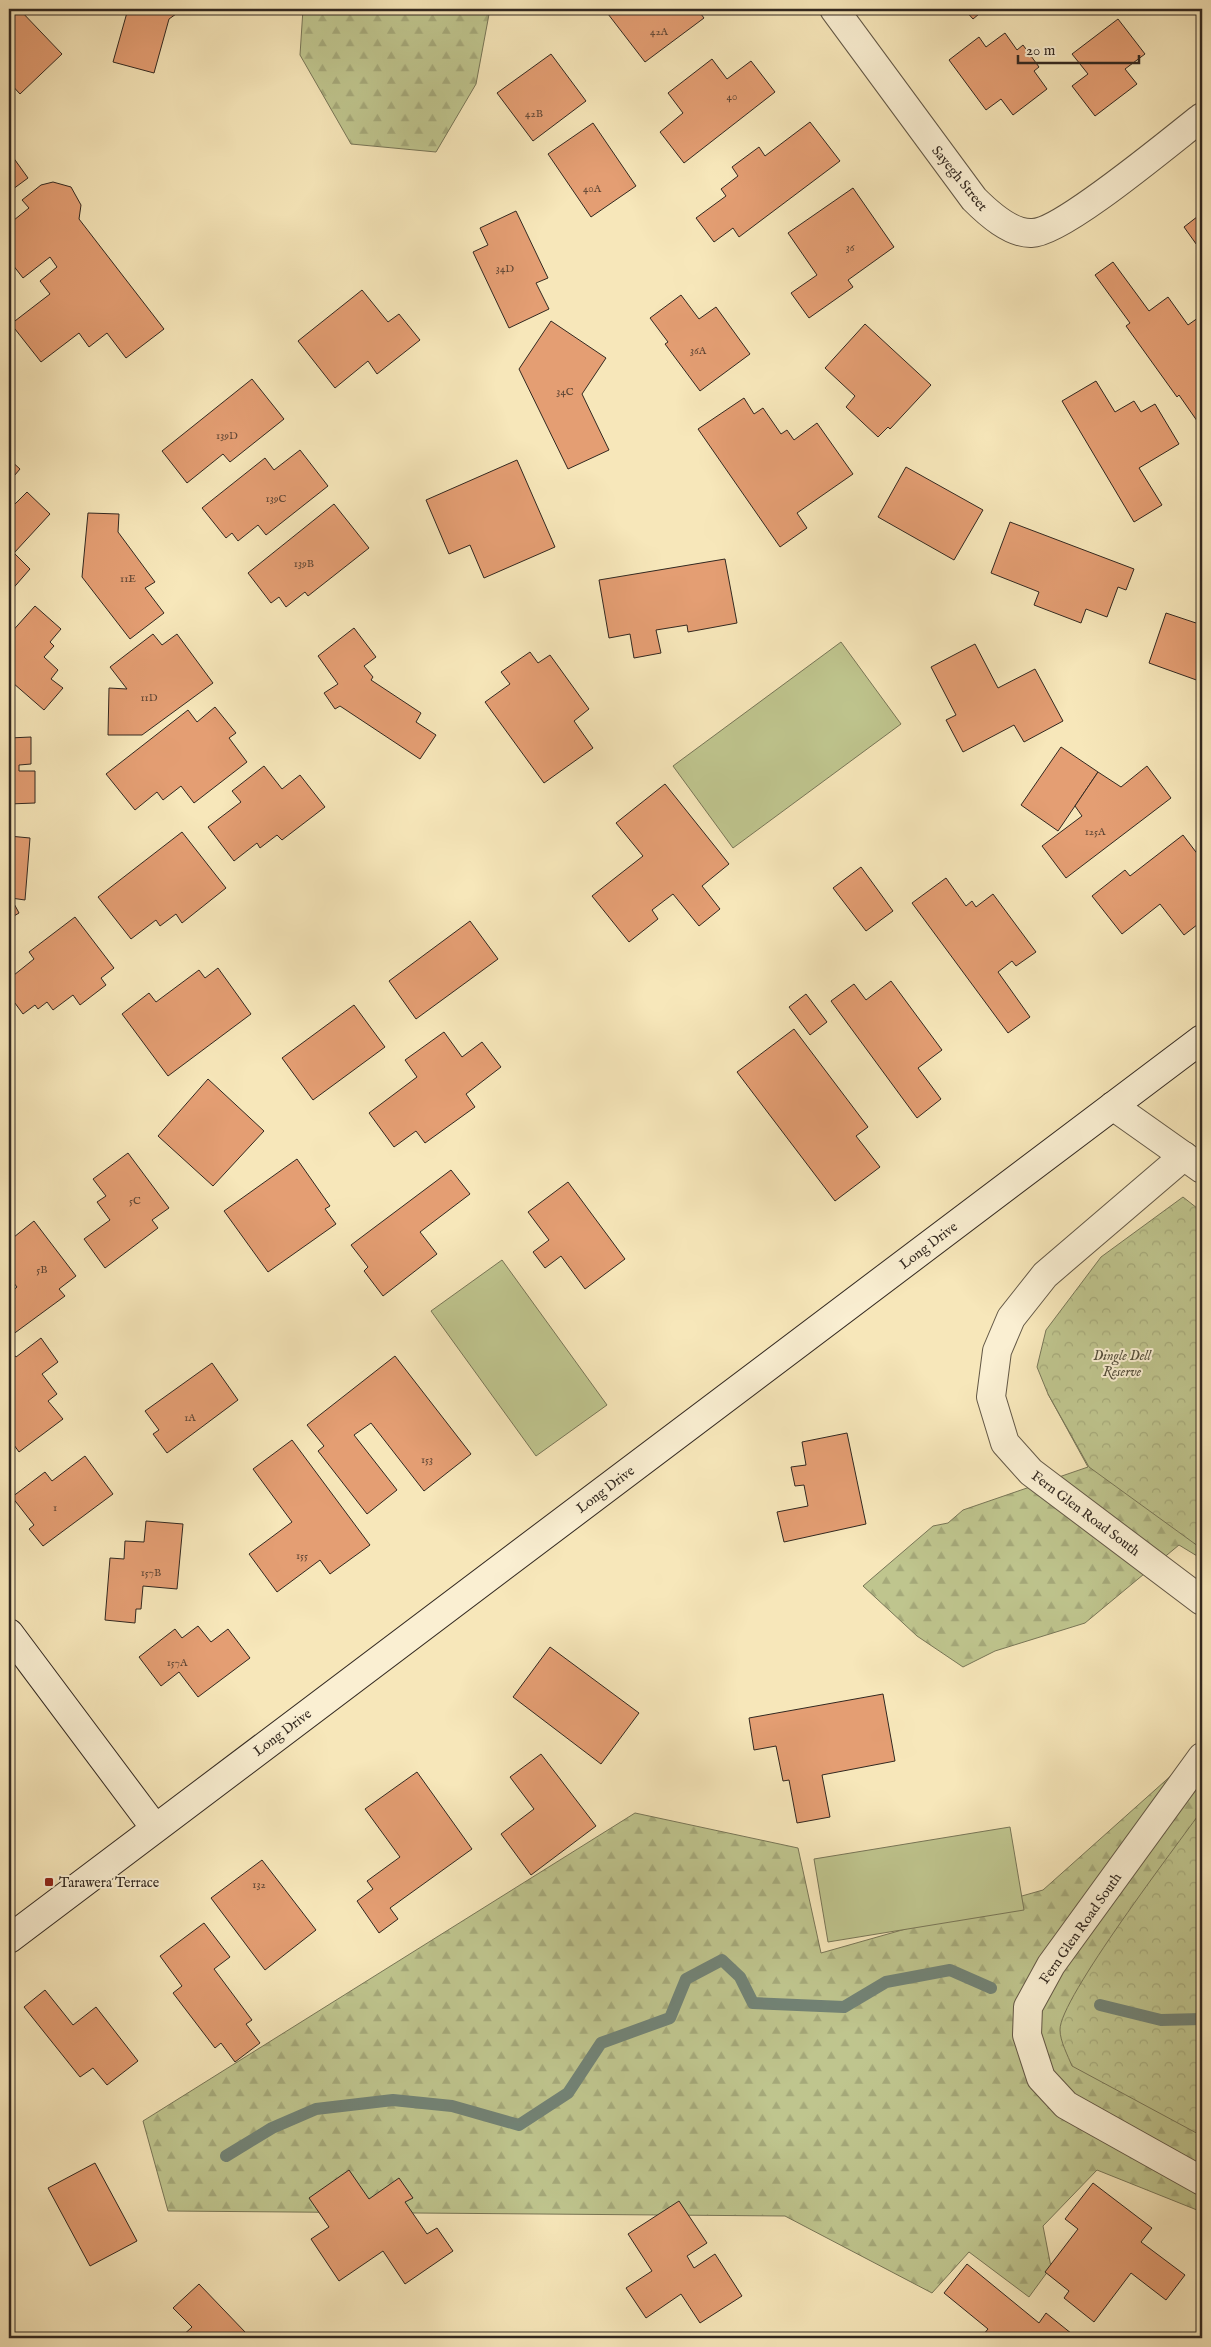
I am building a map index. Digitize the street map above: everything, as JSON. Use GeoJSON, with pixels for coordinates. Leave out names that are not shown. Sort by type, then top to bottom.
{"type":"FeatureCollection","features":[{"type":"Feature","properties":{"kind":"street","name":"Sayegh Street"},"geometry":{"type":"LineString","coordinates":[[834,9],[974,199],[1002,224],[1032,233],[1062,222],[1202,117]]}},
{"type":"Feature","properties":{"kind":"street","name":"Long Drive"},"geometry":{"type":"LineString","coordinates":[[9,1939],[1202,1039]]}},
{"type":"Feature","properties":{"kind":"street"},"geometry":{"type":"LineString","coordinates":[[1113,1106],[1193,1162]]}},
{"type":"Feature","properties":{"kind":"street","name":"Fern Glen Road South"},"geometry":{"type":"LineString","coordinates":[[1193,1162],[1045,1275],[1011,1318],[997,1351],[991,1397],[1005,1443],[1031,1472],[1202,1601]]}},
{"type":"Feature","properties":{"kind":"street"},"geometry":{"type":"LineString","coordinates":[[9,1633],[155,1828]]}},
{"type":"Feature","properties":{"kind":"street","name":"Fern Glen Road South"},"geometry":{"type":"LineString","coordinates":[[1202,1757],[1051,1965],[1028,2007],[1027,2035],[1041,2078],[1066,2104],[1202,2181]]}},
{"type":"Feature","properties":{"kind":"green space"},"geometry":{"type":"Polygon","coordinates":[[[303,9],[490,9],[476,84],[436,152],[351,144],[300,55],[303,9]]]}},
{"type":"Feature","properties":{"kind":"green space"},"geometry":{"type":"Polygon","coordinates":[[[841,642],[901,724],[733,848],[673,766],[841,642]]]}},
{"type":"Feature","properties":{"kind":"green space","name":"Dingle Dell Reserve"},"geometry":{"type":"Polygon","coordinates":[[[1183,1197],[1202,1212],[1202,1549],[1089,1467],[1048,1394],[1037,1367],[1046,1330],[1101,1257],[1183,1197]]]}},
{"type":"Feature","properties":{"kind":"green space"},"geometry":{"type":"Polygon","coordinates":[[[502,1260],[607,1405],[536,1456],[431,1311],[502,1260]]]}},
{"type":"Feature","properties":{"kind":"green space"},"geometry":{"type":"Polygon","coordinates":[[[1202,1308],[1202,1559],[1179,1545],[1085,1623],[995,1651],[963,1667],[917,1636],[863,1586],[933,1526],[948,1523],[963,1510],[1088,1467],[1048,1394],[1202,1308]]]}},
{"type":"Feature","properties":{"kind":"green space"},"geometry":{"type":"Polygon","coordinates":[[[1202,1748],[1202,2212],[1097,2170],[1043,2226],[1051,2267],[1029,2297],[969,2252],[932,2293],[785,2216],[168,2211],[143,2121],[635,1813],[798,1848],[821,1953],[1043,1890],[1202,1748]]]}},
{"type":"Feature","properties":{"kind":"green space"},"geometry":{"type":"Polygon","coordinates":[[[1202,1810],[1202,2136],[1072,2066],[1063,2044],[1060,2030],[1065,2013],[1078,1987],[1098,1956],[1146,1886],[1202,1810]]]}},
{"type":"Feature","properties":{"kind":"green space"},"geometry":{"type":"Polygon","coordinates":[[[1010,1827],[1024,1910],[828,1942],[814,1859],[1010,1827]]]}},
{"type":"Feature","properties":{"kind":"building"},"geometry":{"type":"Polygon","coordinates":[[[9,9],[19,9],[62,54],[20,94],[9,82],[9,9]]]}},
{"type":"Feature","properties":{"kind":"building"},"geometry":{"type":"Polygon","coordinates":[[[128,9],[183,9],[169,19],[154,73],[113,62],[128,9]]]}},
{"type":"Feature","properties":{"kind":"building"},"geometry":{"type":"Polygon","coordinates":[[[615,9],[697,9],[704,18],[645,62],[608,14],[615,9]]]}},
{"type":"Feature","properties":{"kind":"building"},"geometry":{"type":"Polygon","coordinates":[[[964,9],[985,9],[973,19],[964,9]]]}},
{"type":"Feature","properties":{"kind":"building"},"geometry":{"type":"Polygon","coordinates":[[[1118,19],[1145,54],[1125,69],[1137,84],[1095,116],[1072,86],[1088,74],[1072,54],[1118,19]]]}},
{"type":"Feature","properties":{"kind":"building"},"geometry":{"type":"Polygon","coordinates":[[[1005,33],[1017,50],[1023,45],[1039,67],[1034,71],[1047,89],[1013,115],[1001,99],[986,110],[949,60],[979,37],[986,47],[1005,33]]]}},
{"type":"Feature","properties":{"kind":"building"},"geometry":{"type":"Polygon","coordinates":[[[551,54],[586,101],[533,141],[497,93],[551,54]]]}},
{"type":"Feature","properties":{"kind":"building"},"geometry":{"type":"Polygon","coordinates":[[[712,59],[727,79],[751,61],[775,92],[684,163],[660,132],[683,113],[668,93],[712,59]]]}},
{"type":"Feature","properties":{"kind":"building"},"geometry":{"type":"Polygon","coordinates":[[[810,122],[840,161],[739,237],[733,228],[714,242],[696,218],[726,196],[721,189],[738,176],[732,167],[759,147],[765,156],[810,122]]]}},
{"type":"Feature","properties":{"kind":"building"},"geometry":{"type":"Polygon","coordinates":[[[593,123],[636,186],[591,217],[548,154],[593,123]]]}},
{"type":"Feature","properties":{"kind":"building"},"geometry":{"type":"Polygon","coordinates":[[[9,154],[28,178],[9,192],[9,154]]]}},
{"type":"Feature","properties":{"kind":"building"},"geometry":{"type":"Polygon","coordinates":[[[53,182],[71,187],[81,205],[79,219],[164,329],[126,358],[107,333],[89,347],[79,333],[41,362],[11,324],[50,294],[40,281],[57,267],[50,257],[23,278],[9,260],[9,224],[29,208],[22,200],[41,185],[53,182]]]}},
{"type":"Feature","properties":{"kind":"building"},"geometry":{"type":"Polygon","coordinates":[[[853,188],[894,247],[848,280],[853,287],[809,318],[791,293],[817,275],[788,233],[853,188]]]}},
{"type":"Feature","properties":{"kind":"building"},"geometry":{"type":"Polygon","coordinates":[[[516,211],[548,278],[536,283],[549,309],[509,328],[473,252],[488,245],[480,228],[516,211]]]}},
{"type":"Feature","properties":{"kind":"building"},"geometry":{"type":"Polygon","coordinates":[[[1202,213],[1202,246],[1199,248],[1184,227],[1202,213]]]}},
{"type":"Feature","properties":{"kind":"building"},"geometry":{"type":"Polygon","coordinates":[[[1113,262],[1149,311],[1168,297],[1188,325],[1202,315],[1202,428],[1179,395],[1177,397],[1126,326],[1130,323],[1095,275],[1113,262]]]}},
{"type":"Feature","properties":{"kind":"building"},"geometry":{"type":"Polygon","coordinates":[[[362,290],[388,322],[399,314],[420,340],[377,374],[368,361],[335,388],[298,341],[362,290]]]}},
{"type":"Feature","properties":{"kind":"building"},"geometry":{"type":"Polygon","coordinates":[[[681,295],[699,319],[716,307],[750,354],[700,391],[665,344],[668,342],[650,318],[681,295]]]}},
{"type":"Feature","properties":{"kind":"building"},"geometry":{"type":"Polygon","coordinates":[[[551,321],[606,358],[582,394],[609,450],[568,469],[519,369],[551,321]]]}},
{"type":"Feature","properties":{"kind":"building"},"geometry":{"type":"Polygon","coordinates":[[[865,324],[931,385],[890,429],[888,427],[878,437],[846,407],[855,396],[825,368],[865,324]]]}},
{"type":"Feature","properties":{"kind":"building"},"geometry":{"type":"Polygon","coordinates":[[[252,379],[284,419],[230,462],[223,454],[187,483],[162,451],[252,379]]]}},
{"type":"Feature","properties":{"kind":"building"},"geometry":{"type":"Polygon","coordinates":[[[1096,381],[1115,412],[1134,401],[1141,412],[1155,404],[1179,444],[1139,468],[1162,505],[1134,522],[1062,401],[1096,381]]]}},
{"type":"Feature","properties":{"kind":"building"},"geometry":{"type":"Polygon","coordinates":[[[744,398],[754,414],[763,408],[781,434],[787,430],[794,440],[817,423],[853,474],[797,513],[807,528],[780,547],[698,429],[744,398]]]}},
{"type":"Feature","properties":{"kind":"building"},"geometry":{"type":"Polygon","coordinates":[[[300,450],[328,486],[266,535],[258,525],[238,541],[232,533],[226,538],[202,508],[265,458],[274,470],[300,450]]]}},
{"type":"Feature","properties":{"kind":"building"},"geometry":{"type":"Polygon","coordinates":[[[9,459],[20,469],[9,482],[9,459]]]}},
{"type":"Feature","properties":{"kind":"building"},"geometry":{"type":"Polygon","coordinates":[[[517,460],[555,547],[484,578],[470,545],[449,554],[426,500],[517,460]]]}},
{"type":"Feature","properties":{"kind":"building"},"geometry":{"type":"Polygon","coordinates":[[[906,467],[983,510],[954,560],[878,517],[906,467]]]}},
{"type":"Feature","properties":{"kind":"building"},"geometry":{"type":"Polygon","coordinates":[[[27,492],[50,514],[14,553],[30,569],[9,593],[9,510],[27,492]]]}},
{"type":"Feature","properties":{"kind":"building"},"geometry":{"type":"Polygon","coordinates":[[[334,504],[369,548],[308,596],[305,592],[286,607],[279,597],[271,603],[248,573],[334,504]]]}},
{"type":"Feature","properties":{"kind":"building"},"geometry":{"type":"Polygon","coordinates":[[[88,513],[119,514],[118,532],[155,582],[145,588],[164,613],[130,639],[82,577],[88,513]]]}},
{"type":"Feature","properties":{"kind":"building"},"geometry":{"type":"Polygon","coordinates":[[[1010,522],[1134,569],[1126,590],[1118,587],[1107,617],[1086,609],[1081,623],[1034,605],[1039,592],[991,573],[1010,522]]]}},
{"type":"Feature","properties":{"kind":"building"},"geometry":{"type":"Polygon","coordinates":[[[725,559],[737,623],[688,632],[687,625],[656,630],[661,653],[634,658],[630,634],[609,638],[599,580],[725,559]]]}},
{"type":"Feature","properties":{"kind":"building"},"geometry":{"type":"Polygon","coordinates":[[[35,606],[61,629],[50,642],[54,646],[44,657],[58,670],[51,679],[63,688],[44,710],[13,683],[9,689],[9,635],[35,606]]]}},
{"type":"Feature","properties":{"kind":"building"},"geometry":{"type":"Polygon","coordinates":[[[1166,613],[1202,625],[1202,682],[1149,663],[1166,613]]]}},
{"type":"Feature","properties":{"kind":"building"},"geometry":{"type":"Polygon","coordinates":[[[354,628],[376,657],[364,666],[373,677],[371,680],[421,713],[416,722],[436,735],[420,759],[340,706],[335,709],[324,693],[338,684],[318,656],[354,628]]]}},
{"type":"Feature","properties":{"kind":"building"},"geometry":{"type":"Polygon","coordinates":[[[153,634],[162,645],[177,634],[213,683],[142,735],[108,735],[109,688],[127,689],[110,667],[153,634]]]}},
{"type":"Feature","properties":{"kind":"building"},"geometry":{"type":"Polygon","coordinates":[[[975,644],[998,688],[1035,669],[1063,721],[1024,742],[1014,725],[963,752],[946,720],[956,715],[931,667],[975,644]]]}},
{"type":"Feature","properties":{"kind":"building"},"geometry":{"type":"Polygon","coordinates":[[[530,652],[538,663],[550,655],[589,709],[574,721],[593,748],[544,783],[485,702],[510,684],[501,672],[530,652]]]}},
{"type":"Feature","properties":{"kind":"building"},"geometry":{"type":"Polygon","coordinates":[[[215,707],[236,733],[229,738],[247,762],[194,803],[181,786],[163,800],[157,792],[135,810],[106,774],[188,710],[197,722],[215,707]]]}},
{"type":"Feature","properties":{"kind":"building"},"geometry":{"type":"Polygon","coordinates":[[[31,737],[31,764],[19,765],[19,771],[35,771],[35,803],[9,804],[9,738],[31,737]]]}},
{"type":"Feature","properties":{"kind":"building"},"geometry":{"type":"Polygon","coordinates":[[[1061,747],[1098,772],[1058,831],[1021,805],[1061,747]]]}},
{"type":"Feature","properties":{"kind":"building"},"geometry":{"type":"Polygon","coordinates":[[[264,766],[282,789],[300,775],[325,807],[282,840],[277,835],[260,848],[257,843],[234,861],[208,827],[241,802],[232,791],[264,766]]]}},
{"type":"Feature","properties":{"kind":"building"},"geometry":{"type":"Polygon","coordinates":[[[1147,766],[1171,798],[1066,878],[1042,846],[1082,816],[1075,806],[1098,772],[1121,787],[1147,766]]]}},
{"type":"Feature","properties":{"kind":"building"},"geometry":{"type":"Polygon","coordinates":[[[665,784],[729,864],[702,886],[720,909],[699,926],[673,894],[652,910],[658,919],[629,942],[592,896],[643,856],[616,823],[665,784]]]}},
{"type":"Feature","properties":{"kind":"building"},"geometry":{"type":"Polygon","coordinates":[[[182,832],[226,888],[182,923],[176,914],[160,926],[156,920],[131,939],[98,897],[182,832]]]}},
{"type":"Feature","properties":{"kind":"building"},"geometry":{"type":"Polygon","coordinates":[[[1183,835],[1202,860],[1202,921],[1184,935],[1160,904],[1122,934],[1092,896],[1125,870],[1130,876],[1183,835]]]}},
{"type":"Feature","properties":{"kind":"building"},"geometry":{"type":"Polygon","coordinates":[[[9,836],[30,838],[25,900],[11,898],[19,913],[9,919],[9,836]]]}},
{"type":"Feature","properties":{"kind":"building"},"geometry":{"type":"Polygon","coordinates":[[[861,867],[893,911],[866,931],[833,888],[861,867]]]}},
{"type":"Feature","properties":{"kind":"building"},"geometry":{"type":"Polygon","coordinates":[[[946,878],[966,906],[972,901],[976,907],[993,894],[1036,952],[1016,966],[1012,961],[998,972],[1030,1017],[1008,1033],[912,903],[946,878]]]}},
{"type":"Feature","properties":{"kind":"building"},"geometry":{"type":"Polygon","coordinates":[[[75,917],[114,968],[101,978],[106,985],[80,1005],[73,995],[53,1010],[47,1002],[38,1009],[35,1005],[23,1014],[9,995],[9,979],[34,959],[29,952],[75,917]]]}},
{"type":"Feature","properties":{"kind":"building"},"geometry":{"type":"Polygon","coordinates":[[[470,921],[498,959],[416,1019],[389,981],[470,921]]]}},
{"type":"Feature","properties":{"kind":"building"},"geometry":{"type":"Polygon","coordinates":[[[218,968],[251,1014],[168,1076],[122,1014],[149,993],[156,1002],[199,970],[205,978],[218,968]]]}},
{"type":"Feature","properties":{"kind":"building"},"geometry":{"type":"Polygon","coordinates":[[[891,981],[942,1050],[918,1068],[941,1099],[917,1118],[831,1001],[854,984],[866,1000],[891,981]]]}},
{"type":"Feature","properties":{"kind":"building"},"geometry":{"type":"Polygon","coordinates":[[[806,994],[827,1022],[810,1035],[789,1007],[806,994]]]}},
{"type":"Feature","properties":{"kind":"building"},"geometry":{"type":"Polygon","coordinates":[[[354,1005],[385,1047],[313,1100],[282,1058],[354,1005]]]}},
{"type":"Feature","properties":{"kind":"building"},"geometry":{"type":"Polygon","coordinates":[[[794,1029],[868,1127],[856,1136],[880,1167],[835,1201],[737,1072],[794,1029]]]}},
{"type":"Feature","properties":{"kind":"building"},"geometry":{"type":"Polygon","coordinates":[[[444,1032],[462,1057],[482,1042],[501,1067],[466,1094],[475,1107],[425,1143],[416,1131],[394,1147],[369,1113],[417,1077],[405,1060],[444,1032]]]}},
{"type":"Feature","properties":{"kind":"building"},"geometry":{"type":"Polygon","coordinates":[[[208,1079],[264,1131],[213,1186],[158,1136],[208,1079]]]}},
{"type":"Feature","properties":{"kind":"building"},"geometry":{"type":"Polygon","coordinates":[[[128,1153],[169,1208],[152,1220],[158,1228],[105,1268],[84,1239],[110,1220],[97,1202],[106,1196],[93,1179],[128,1153]]]}},
{"type":"Feature","properties":{"kind":"building"},"geometry":{"type":"Polygon","coordinates":[[[297,1159],[330,1206],[325,1209],[336,1224],[268,1272],[224,1211],[297,1159]]]}},
{"type":"Feature","properties":{"kind":"building"},"geometry":{"type":"Polygon","coordinates":[[[451,1170],[470,1194],[420,1232],[437,1254],[383,1296],[364,1271],[368,1267],[351,1245],[451,1170]]]}},
{"type":"Feature","properties":{"kind":"building"},"geometry":{"type":"Polygon","coordinates":[[[568,1182],[625,1259],[585,1289],[561,1256],[545,1268],[533,1252],[549,1240],[528,1212],[568,1182]]]}},
{"type":"Feature","properties":{"kind":"building"},"geometry":{"type":"Polygon","coordinates":[[[34,1221],[76,1276],[59,1289],[65,1296],[12,1335],[9,1331],[9,1294],[17,1287],[9,1277],[9,1267],[13,1264],[9,1258],[9,1241],[34,1221]]]}},
{"type":"Feature","properties":{"kind":"building"},"geometry":{"type":"Polygon","coordinates":[[[41,1338],[58,1362],[42,1374],[57,1394],[48,1401],[63,1419],[19,1452],[9,1438],[9,1353],[11,1351],[16,1357],[41,1338]]]}},
{"type":"Feature","properties":{"kind":"building"},"geometry":{"type":"Polygon","coordinates":[[[395,1356],[471,1454],[424,1491],[371,1423],[354,1435],[397,1490],[367,1514],[318,1451],[324,1446],[307,1425],[395,1356]]]}},
{"type":"Feature","properties":{"kind":"building"},"geometry":{"type":"Polygon","coordinates":[[[212,1363],[238,1400],[167,1453],[153,1434],[159,1430],[145,1411],[212,1363]]]}},
{"type":"Feature","properties":{"kind":"building"},"geometry":{"type":"Polygon","coordinates":[[[847,1433],[866,1524],[784,1542],[777,1512],[808,1506],[804,1485],[795,1486],[791,1467],[806,1465],[802,1442],[847,1433]]]}},
{"type":"Feature","properties":{"kind":"building"},"geometry":{"type":"Polygon","coordinates":[[[292,1440],[370,1545],[330,1574],[320,1560],[277,1592],[249,1554],[292,1522],[253,1469],[292,1440]]]}},
{"type":"Feature","properties":{"kind":"building"},"geometry":{"type":"Polygon","coordinates":[[[85,1456],[113,1494],[43,1546],[29,1529],[34,1525],[12,1497],[45,1472],[52,1481],[85,1456]]]}},
{"type":"Feature","properties":{"kind":"building"},"geometry":{"type":"Polygon","coordinates":[[[146,1521],[183,1524],[177,1589],[143,1586],[141,1609],[136,1609],[135,1623],[105,1620],[110,1558],[124,1559],[125,1541],[144,1542],[146,1521]]]}},
{"type":"Feature","properties":{"kind":"building"},"geometry":{"type":"Polygon","coordinates":[[[198,1626],[211,1642],[228,1629],[250,1658],[198,1697],[179,1672],[161,1686],[139,1657],[175,1629],[182,1638],[198,1626]]]}},
{"type":"Feature","properties":{"kind":"building"},"geometry":{"type":"Polygon","coordinates":[[[550,1647],[639,1713],[601,1764],[513,1697],[550,1647]]]}},
{"type":"Feature","properties":{"kind":"building"},"geometry":{"type":"Polygon","coordinates":[[[883,1694],[895,1761],[822,1775],[830,1817],[797,1823],[789,1780],[783,1781],[776,1746],[754,1750],[749,1718],[883,1694]]]}},
{"type":"Feature","properties":{"kind":"building"},"geometry":{"type":"Polygon","coordinates":[[[541,1754],[596,1826],[531,1875],[501,1834],[534,1809],[510,1777],[541,1754]]]}},
{"type":"Feature","properties":{"kind":"building"},"geometry":{"type":"Polygon","coordinates":[[[417,1772],[472,1849],[390,1908],[398,1919],[379,1933],[357,1901],[373,1889],[367,1881],[400,1857],[365,1809],[417,1772]]]}},
{"type":"Feature","properties":{"kind":"building"},"geometry":{"type":"Polygon","coordinates":[[[262,1860],[316,1930],[265,1970],[211,1898],[262,1860]]]}},
{"type":"Feature","properties":{"kind":"building"},"geometry":{"type":"Polygon","coordinates":[[[204,1923],[230,1957],[214,1969],[252,2020],[246,2024],[260,2043],[235,2062],[221,2043],[215,2048],[173,1993],[182,1986],[160,1956],[204,1923]]]}},
{"type":"Feature","properties":{"kind":"building"},"geometry":{"type":"Polygon","coordinates":[[[45,1990],[73,2025],[96,2007],[138,2061],[107,2085],[93,2068],[80,2077],[24,2007],[45,1990]]]}},
{"type":"Feature","properties":{"kind":"building"},"geometry":{"type":"Polygon","coordinates":[[[95,2163],[137,2241],[90,2266],[48,2188],[95,2163]]]}},
{"type":"Feature","properties":{"kind":"building"},"geometry":{"type":"Polygon","coordinates":[[[349,2170],[369,2199],[399,2178],[413,2198],[405,2202],[427,2234],[437,2228],[453,2251],[405,2284],[383,2251],[339,2281],[311,2239],[329,2227],[309,2198],[349,2170]]]}},
{"type":"Feature","properties":{"kind":"building"},"geometry":{"type":"Polygon","coordinates":[[[1093,2183],[1152,2228],[1141,2242],[1185,2275],[1166,2300],[1131,2273],[1094,2322],[1064,2298],[1069,2291],[1045,2272],[1078,2229],[1065,2219],[1093,2183]]]}},
{"type":"Feature","properties":{"kind":"building"},"geometry":{"type":"Polygon","coordinates":[[[679,2201],[707,2243],[687,2256],[694,2268],[715,2254],[742,2296],[700,2323],[681,2294],[646,2318],[626,2288],[652,2271],[628,2234],[679,2201]]]}},
{"type":"Feature","properties":{"kind":"building"},"geometry":{"type":"Polygon","coordinates":[[[967,2264],[1039,2323],[1046,2313],[1077,2338],[987,2338],[983,2335],[988,2329],[944,2293],[967,2264]]]}},
{"type":"Feature","properties":{"kind":"building"},"geometry":{"type":"Polygon","coordinates":[[[199,2284],[246,2333],[240,2338],[180,2338],[192,2327],[173,2308],[199,2284]]]}},
{"type":"Feature","properties":{"kind":"waterway"},"geometry":{"type":"LineString","coordinates":[[226,2156],[272,2128],[316,2109],[393,2100],[452,2106],[519,2125],[568,2093],[601,2043],[670,2018],[686,1979],[722,1960],[740,1977],[753,2003],[844,2007],[886,1982],[950,1970],[991,1988]]}},
{"type":"Feature","properties":{"kind":"waterway"},"geometry":{"type":"LineString","coordinates":[[1100,2005],[1161,2020],[1202,2019]]}},
{"type":"Feature","properties":{"kind":"place","name":"Tarawera Terrace"},"geometry":{"type":"Point","coordinates":[49,1882]}}]}
